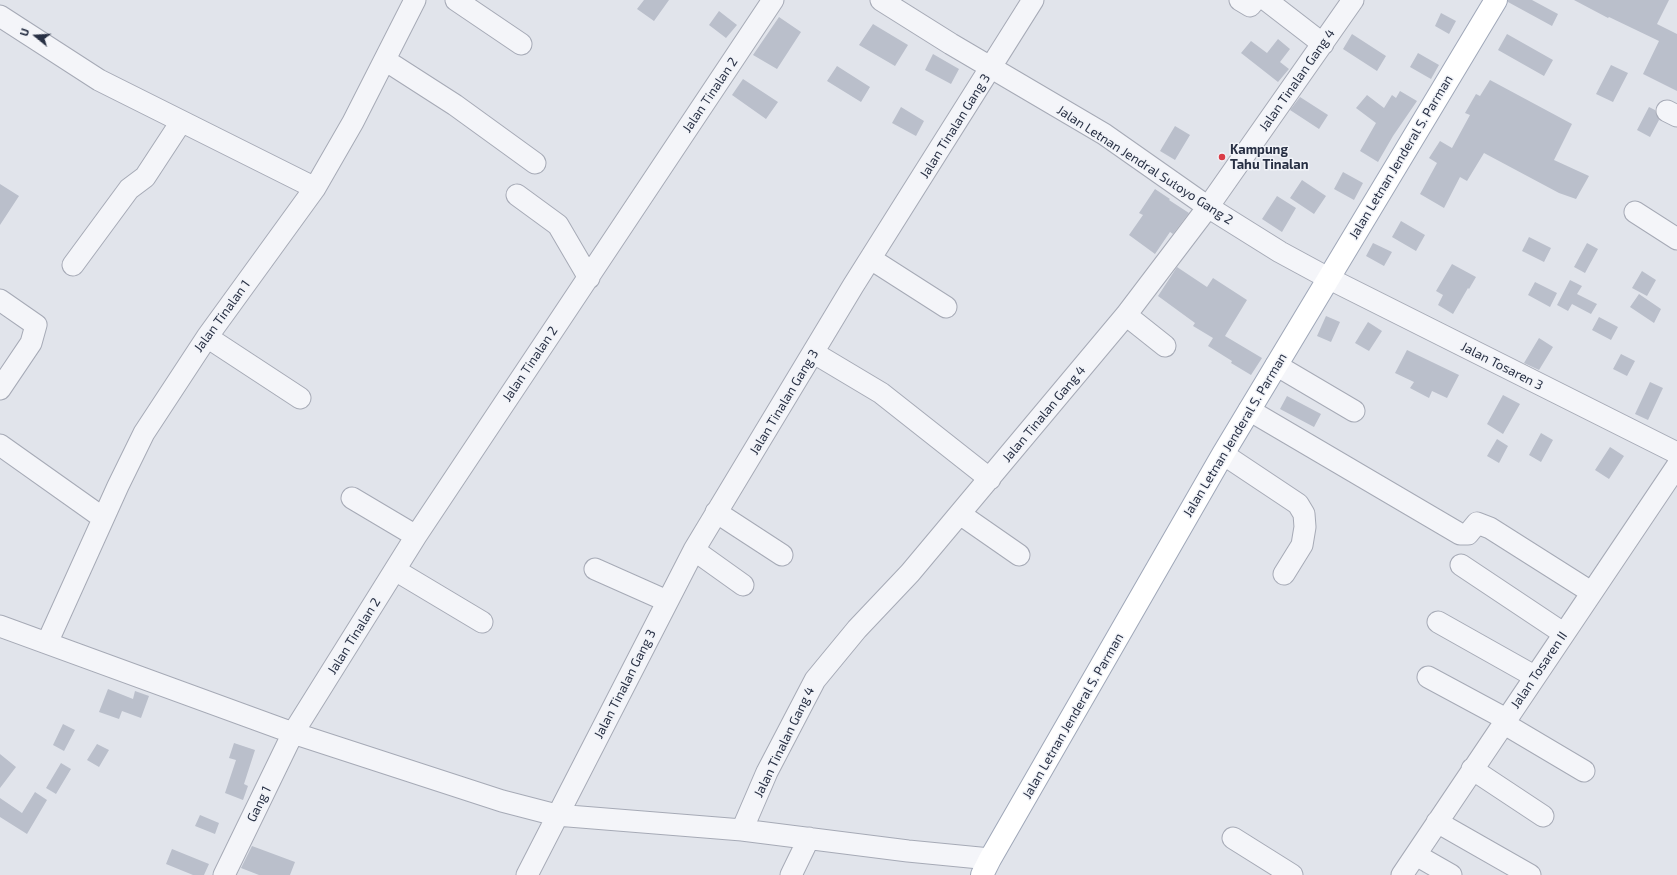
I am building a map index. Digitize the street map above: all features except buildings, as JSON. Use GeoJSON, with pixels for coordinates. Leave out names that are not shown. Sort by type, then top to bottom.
{"type":"FeatureCollection","features":[{"type":"Feature","properties":{"kind":"main road","name":"Jalan Letnan Jenderal S. Parman"},"geometry":{"type":"LineString","coordinates":[[986,867],[1223,454],[1496,0]]}},
{"type":"Feature","properties":{"kind":"street","name":"Jalan Tinalan 1"},"geometry":{"type":"LineString","coordinates":[[47,643],[103,518],[144,433],[206,336],[315,188],[335,155],[415,0]]}},
{"type":"Feature","properties":{"kind":"street"},"geometry":{"type":"LineString","coordinates":[[456,0],[521,44]]}},
{"type":"Feature","properties":{"kind":"street","name":"Jalan Tinalan 2"},"geometry":{"type":"LineString","coordinates":[[293,733],[416,536],[773,0]]}},
{"type":"Feature","properties":{"kind":"street","name":"Jalan Letnan Jendral Sutoyo Gang 2"},"geometry":{"type":"LineString","coordinates":[[881,0],[1104,134],[1208,207],[1280,252],[1328,278]]}},
{"type":"Feature","properties":{"kind":"street","name":"Jalan Tinalan Gang 3"},"geometry":{"type":"LineString","coordinates":[[527,875],[556,815],[694,550],[871,259],[992,68],[1033,0]]}},
{"type":"Feature","properties":{"kind":"street"},"geometry":{"type":"LineString","coordinates":[[1236,3],[1250,6],[1255,0]]}},
{"type":"Feature","properties":{"kind":"street"},"geometry":{"type":"LineString","coordinates":[[1266,0],[1323,44]]}},
{"type":"Feature","properties":{"kind":"street","name":"Jalan Tinalan Gang 4"},"geometry":{"type":"LineString","coordinates":[[742,830],[767,772],[815,680],[857,629],[910,573],[1126,315],[1208,207],[1353,0]]}},
{"type":"Feature","properties":{"kind":"street"},"geometry":{"type":"LineString","coordinates":[[0,16],[99,80],[315,188]]}},
{"type":"Feature","properties":{"kind":"street"},"geometry":{"type":"LineString","coordinates":[[385,60],[455,105],[534,163]]}},
{"type":"Feature","properties":{"kind":"street"},"geometry":{"type":"LineString","coordinates":[[73,265],[129,189],[145,177],[181,122]]}},
{"type":"Feature","properties":{"kind":"street"},"geometry":{"type":"LineString","coordinates":[[517,195],[558,225],[588,278]]}},
{"type":"Feature","properties":{"kind":"street"},"geometry":{"type":"LineString","coordinates":[[1635,212],[1677,239]]}},
{"type":"Feature","properties":{"kind":"street"},"geometry":{"type":"LineString","coordinates":[[871,259],[946,307]]}},
{"type":"Feature","properties":{"kind":"street","name":"Jalan Tosaren 3"},"geometry":{"type":"LineString","coordinates":[[1328,278],[1677,453]]}},
{"type":"Feature","properties":{"kind":"street"},"geometry":{"type":"LineString","coordinates":[[0,300],[36,325],[31,344],[0,389]]}},
{"type":"Feature","properties":{"kind":"street"},"geometry":{"type":"LineString","coordinates":[[1126,315],[1165,346]]}},
{"type":"Feature","properties":{"kind":"street"},"geometry":{"type":"LineString","coordinates":[[206,336],[300,398]]}},
{"type":"Feature","properties":{"kind":"street"},"geometry":{"type":"LineString","coordinates":[[814,353],[881,393],[990,479]]}},
{"type":"Feature","properties":{"kind":"street"},"geometry":{"type":"LineString","coordinates":[[1276,365],[1354,411]]}},
{"type":"Feature","properties":{"kind":"street"},"geometry":{"type":"LineString","coordinates":[[1249,410],[1460,534],[1468,534],[1477,523],[1490,528],[1591,592]]}},
{"type":"Feature","properties":{"kind":"street"},"geometry":{"type":"LineString","coordinates":[[0,445],[103,518]]}},
{"type":"Feature","properties":{"kind":"street"},"geometry":{"type":"LineString","coordinates":[[1223,454],[1298,504],[1304,514],[1305,527],[1302,545],[1284,574]]}},
{"type":"Feature","properties":{"kind":"street","name":"Jalan Tosaren II"},"geometry":{"type":"LineString","coordinates":[[1402,875],[1534,676],[1677,466]]}},
{"type":"Feature","properties":{"kind":"street"},"geometry":{"type":"LineString","coordinates":[[352,498],[416,536]]}},
{"type":"Feature","properties":{"kind":"street"},"geometry":{"type":"LineString","coordinates":[[716,512],[782,555]]}},
{"type":"Feature","properties":{"kind":"street"},"geometry":{"type":"LineString","coordinates":[[960,514],[1019,555]]}},
{"type":"Feature","properties":{"kind":"street"},"geometry":{"type":"LineString","coordinates":[[694,550],[743,585]]}},
{"type":"Feature","properties":{"kind":"street"},"geometry":{"type":"LineString","coordinates":[[1461,565],[1563,633]]}},
{"type":"Feature","properties":{"kind":"street"},"geometry":{"type":"LineString","coordinates":[[594,569],[667,601]]}},
{"type":"Feature","properties":{"kind":"street"},"geometry":{"type":"LineString","coordinates":[[395,570],[482,622]]}},
{"type":"Feature","properties":{"kind":"street"},"geometry":{"type":"LineString","coordinates":[[1438,622],[1534,676]]}},
{"type":"Feature","properties":{"kind":"street"},"geometry":{"type":"LineString","coordinates":[[2,632],[47,643],[293,733],[502,801],[556,815],[742,830],[809,838],[908,851],[986,867]]}},
{"type":"Feature","properties":{"kind":"street"},"geometry":{"type":"LineString","coordinates":[[1428,676],[1505,721],[1584,771]]}},
{"type":"Feature","properties":{"kind":"street","name":"Gang 1"},"geometry":{"type":"LineString","coordinates":[[224,875],[293,733]]}},
{"type":"Feature","properties":{"kind":"street"},"geometry":{"type":"LineString","coordinates":[[1472,769],[1543,816]]}},
{"type":"Feature","properties":{"kind":"street"},"geometry":{"type":"LineString","coordinates":[[1437,822],[1530,875]]}},
{"type":"Feature","properties":{"kind":"street"},"geometry":{"type":"LineString","coordinates":[[791,875],[809,838]]}},
{"type":"Feature","properties":{"kind":"street"},"geometry":{"type":"LineString","coordinates":[[1233,838],[1292,875]]}},
{"type":"Feature","properties":{"kind":"street"},"geometry":{"type":"LineString","coordinates":[[1416,855],[1451,875]]}},
{"type":"Feature","properties":{"kind":"place","name":"Kampung Tahu Tinalan"},"geometry":{"type":"Point","coordinates":[1222,157]}}]}
